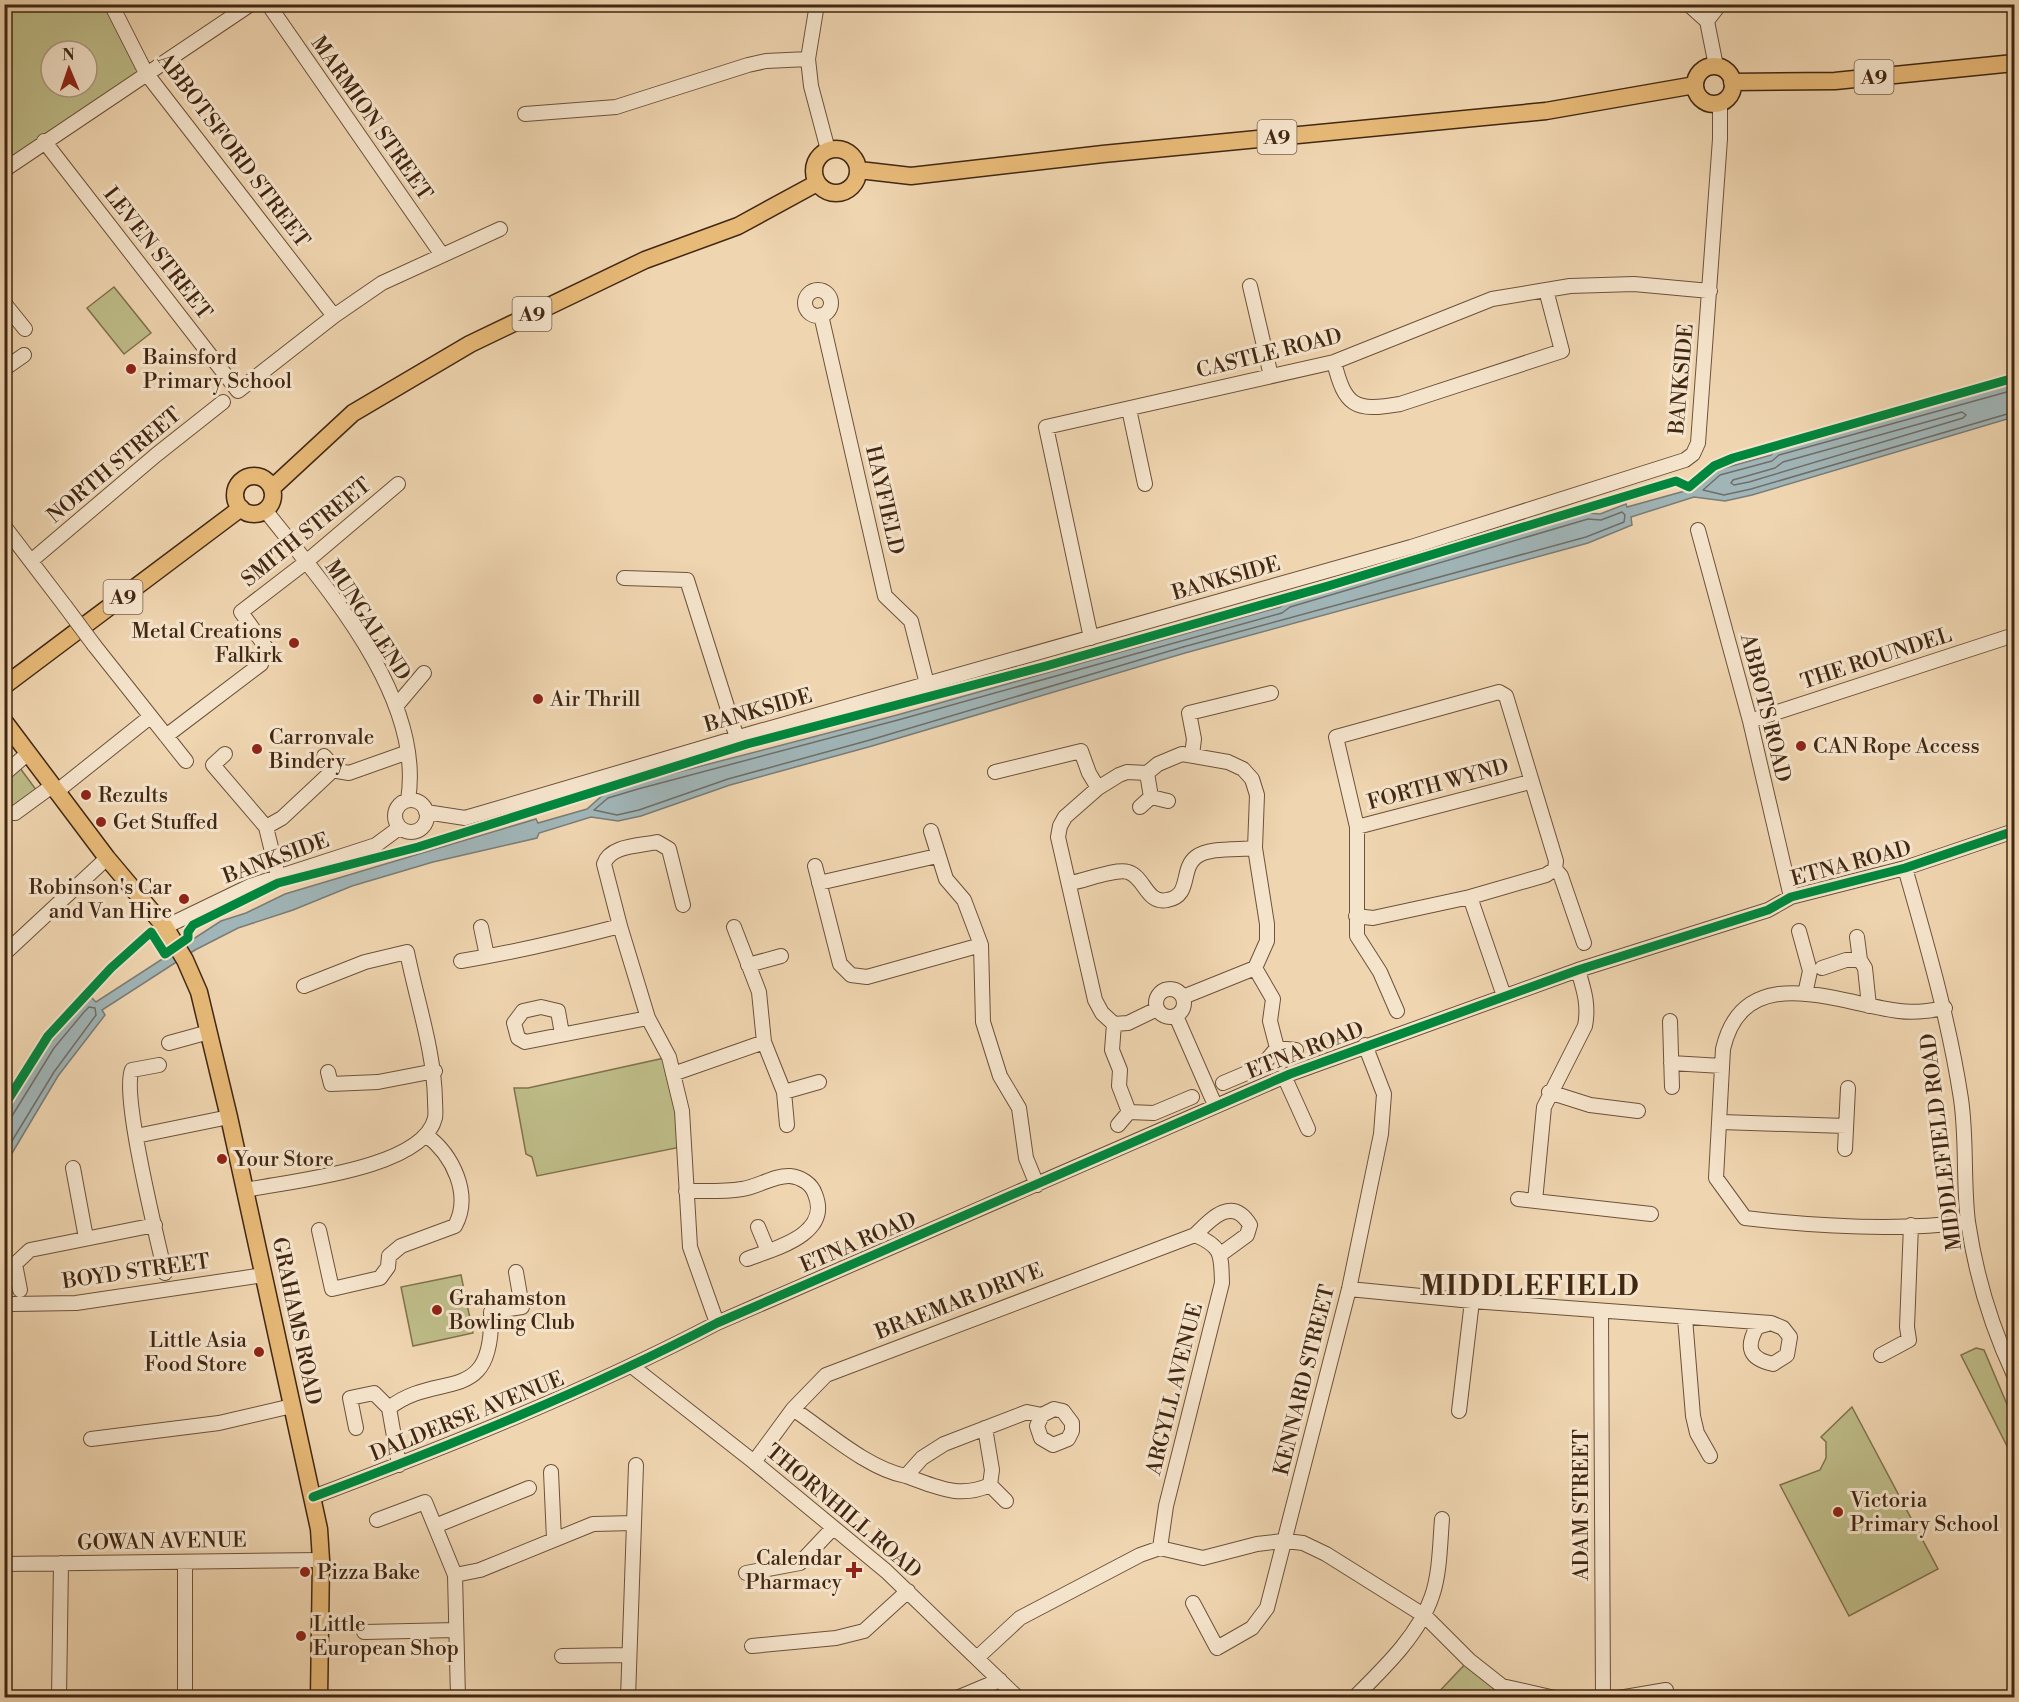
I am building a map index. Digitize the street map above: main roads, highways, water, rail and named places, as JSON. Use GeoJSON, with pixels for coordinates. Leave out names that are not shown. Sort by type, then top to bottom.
{"type":"FeatureCollection","features":[{"type":"Feature","properties":{"kind":"main road","name":"A9"},"geometry":{"type":"LineString","coordinates":[[1732,82],[1835,81],[2014,63]]}},
{"type":"Feature","properties":{"kind":"main road"},"geometry":{"type":"LineString","coordinates":[[1716,66],[1728,72],[1732,82],[1730,94],[1720,103],[1706,102],[1696,92],[1695,85],[1699,73],[1704,69],[1716,66]]}},
{"type":"Feature","properties":{"kind":"main road","name":"A9"},"geometry":{"type":"LineString","coordinates":[[859,170],[911,176],[1103,154],[1546,111],[1695,85]]}},
{"type":"Feature","properties":{"kind":"main road"},"geometry":{"type":"LineString","coordinates":[[836,148],[852,155],[859,170],[854,185],[839,193],[830,193],[817,183],[815,164],[828,150],[836,148]]}},
{"type":"Feature","properties":{"kind":"main road","name":"A9"},"geometry":{"type":"LineString","coordinates":[[272,488],[353,413],[470,344],[645,260],[738,226],[817,183]]}},
{"type":"Feature","properties":{"kind":"main road"},"geometry":{"type":"LineString","coordinates":[[263,478],[272,488],[272,500],[265,510],[253,514],[241,508],[235,496],[236,490],[244,479],[263,478]]}},
{"type":"Feature","properties":{"kind":"main road","name":"A9"},"geometry":{"type":"LineString","coordinates":[[4,686],[241,508]]}},
{"type":"Feature","properties":{"kind":"main road","name":"GRAHAMS ROAD"},"geometry":{"type":"LineString","coordinates":[[4,722],[107,858],[165,927],[181,953],[199,992],[246,1190],[313,1497],[321,1560],[320,1698]]}},
{"type":"Feature","properties":{"kind":"water"},"geometry":{"type":"Polygon","coordinates":[[[2014,384],[2014,417],[1752,495],[1725,501],[1694,497],[1631,517],[1632,525],[1588,543],[1185,653],[872,746],[730,785],[641,816],[618,821],[591,817],[539,833],[537,838],[433,862],[352,886],[293,910],[238,928],[195,950],[102,1010],[105,1015],[58,1076],[5,1165],[4,1117],[49,1044],[91,997],[96,1002],[221,921],[246,913],[285,894],[536,819],[538,823],[587,809],[605,793],[636,783],[897,715],[1280,607],[1286,602],[1588,513],[1600,514],[1626,504],[1627,507],[1692,489],[1717,470],[1771,455],[1775,450],[2014,384]]]}},
{"type":"Feature","properties":{"kind":"place","name":"Bainsford Primary School"},"geometry":{"type":"Point","coordinates":[131,369]}},
{"type":"Feature","properties":{"kind":"place","name":"Metal Creations Falkirk"},"geometry":{"type":"Point","coordinates":[294,643]}},
{"type":"Feature","properties":{"kind":"place","name":"Air Thrill"},"geometry":{"type":"Point","coordinates":[538,699]}},
{"type":"Feature","properties":{"kind":"place","name":"CAN Rope Access"},"geometry":{"type":"Point","coordinates":[1801,746]}},
{"type":"Feature","properties":{"kind":"place","name":"Carronvale Bindery"},"geometry":{"type":"Point","coordinates":[257,749]}},
{"type":"Feature","properties":{"kind":"place","name":"Rezults"},"geometry":{"type":"Point","coordinates":[86,795]}},
{"type":"Feature","properties":{"kind":"place","name":"Get Stuffed"},"geometry":{"type":"Point","coordinates":[101,822]}},
{"type":"Feature","properties":{"kind":"place","name":"Robinson's Car and Van Hire"},"geometry":{"type":"Point","coordinates":[184,899]}},
{"type":"Feature","properties":{"kind":"place","name":"Your Store"},"geometry":{"type":"Point","coordinates":[222,1159]}},
{"type":"Feature","properties":{"kind":"place","name":"Grahamston Bowling Club"},"geometry":{"type":"Point","coordinates":[437,1310]}},
{"type":"Feature","properties":{"kind":"place","name":"Little Asia Food Store"},"geometry":{"type":"Point","coordinates":[259,1352]}},
{"type":"Feature","properties":{"kind":"place","name":"Victoria Primary School"},"geometry":{"type":"Point","coordinates":[1838,1512]}},
{"type":"Feature","properties":{"kind":"place","name":"Calendar Pharmacy"},"geometry":{"type":"Point","coordinates":[854,1570]}},
{"type":"Feature","properties":{"kind":"place","name":"Pizza Bake"},"geometry":{"type":"Point","coordinates":[305,1572]}},
{"type":"Feature","properties":{"kind":"place","name":"Little European Shop"},"geometry":{"type":"Point","coordinates":[301,1636]}},
{"type":"Feature","properties":{"kind":"district","name":"MIDDLEFIELD"},"geometry":{"type":"Point","coordinates":[1530,1286]}}]}
